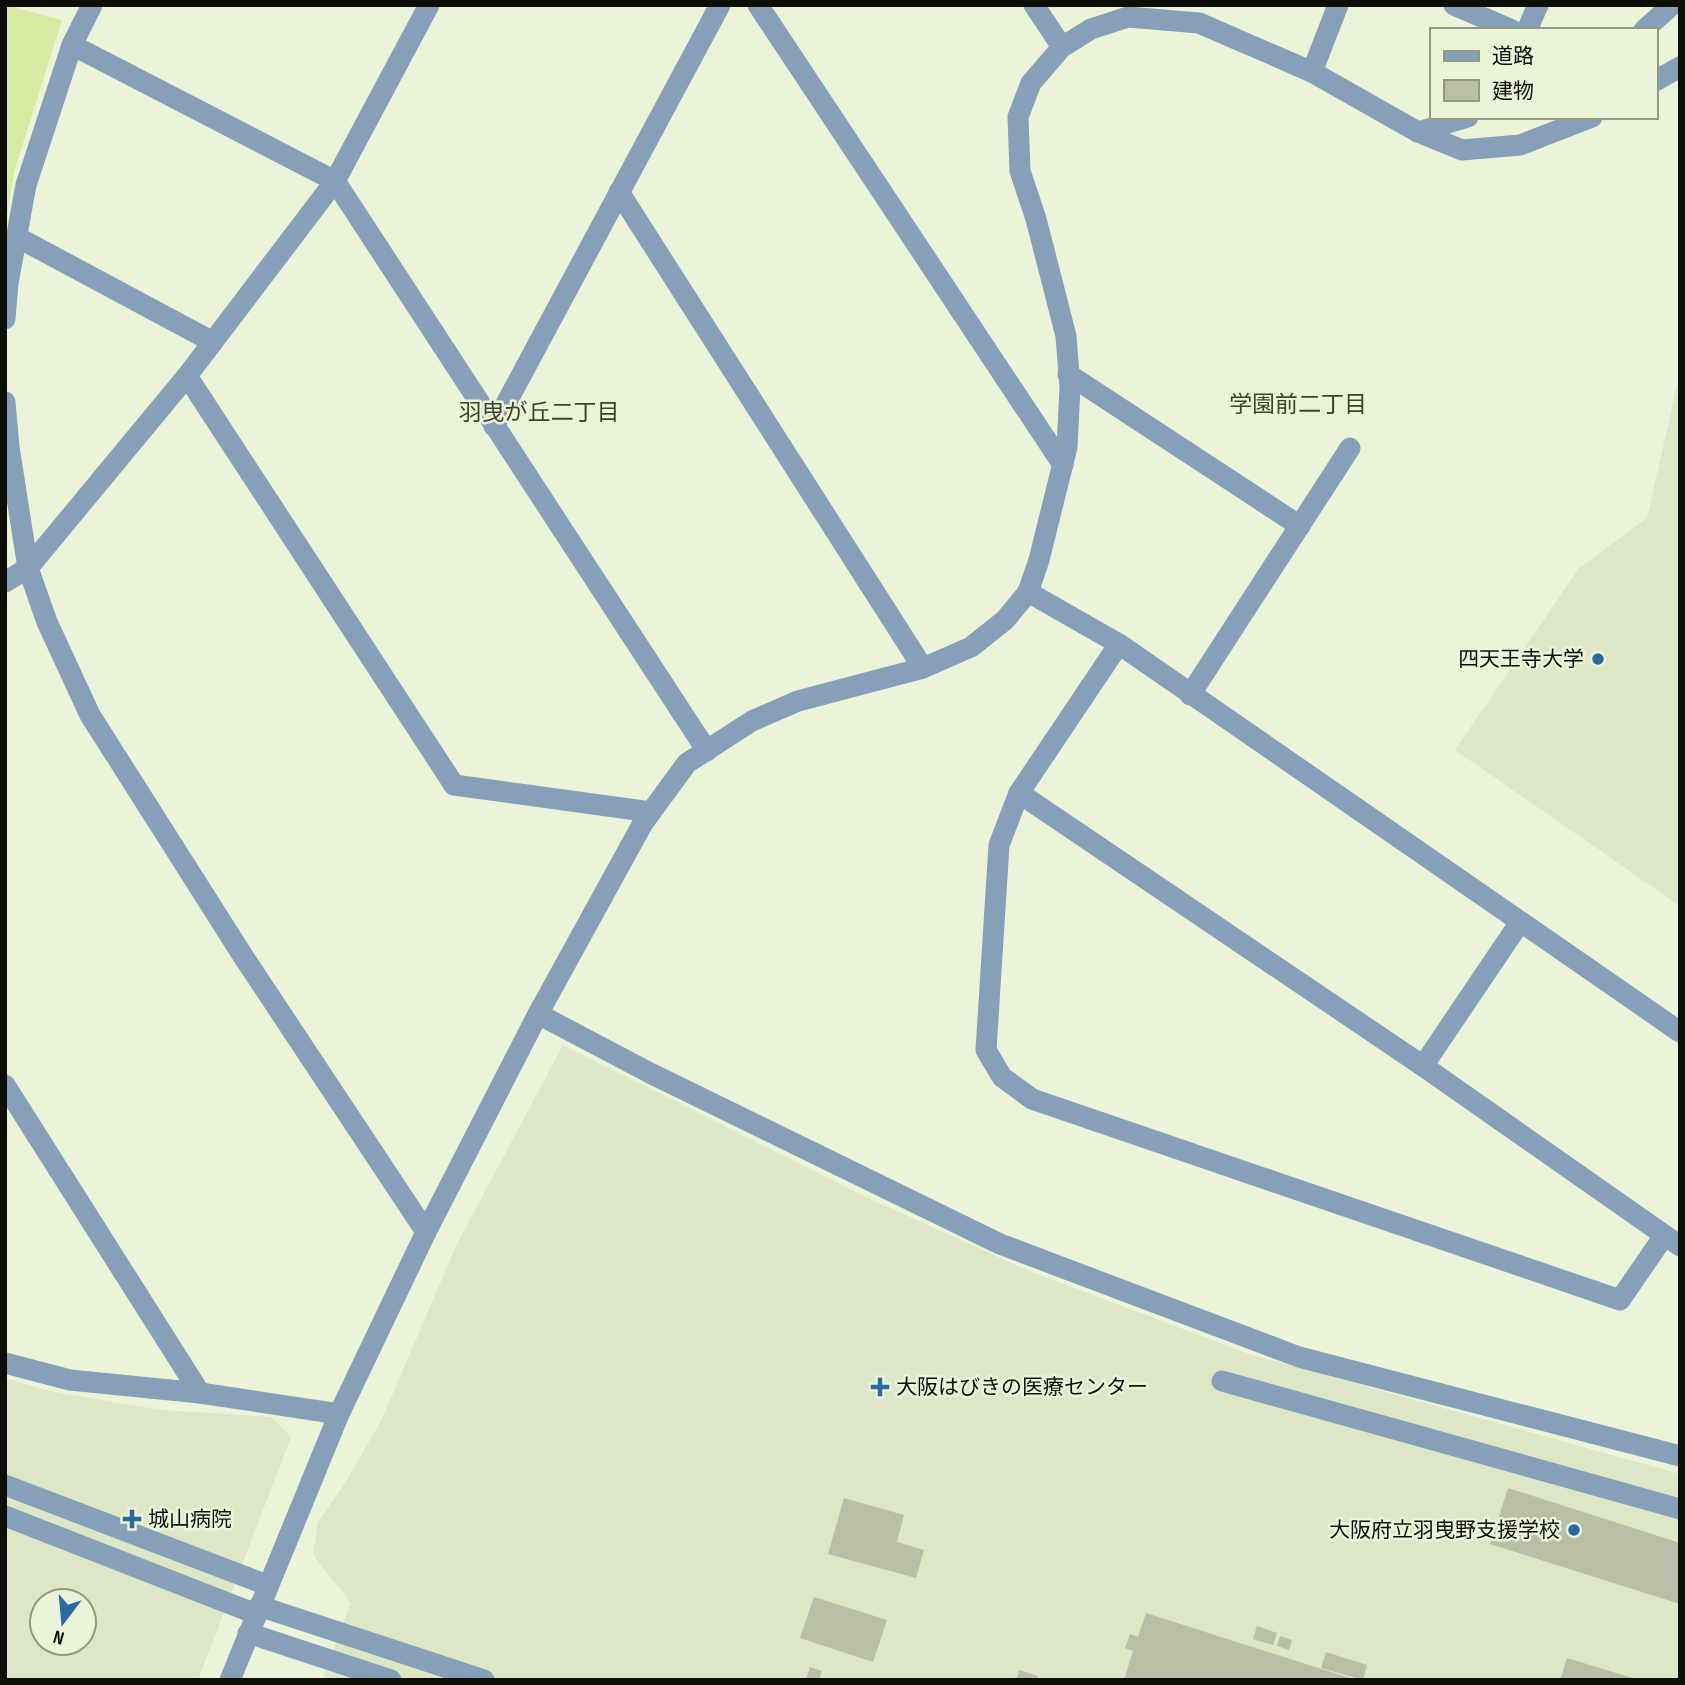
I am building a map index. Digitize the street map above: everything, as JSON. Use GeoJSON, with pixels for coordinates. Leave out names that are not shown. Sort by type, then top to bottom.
{"type":"FeatureCollection","features":[{"type":"Feature","properties":{"kind":"street"},"geometry":{"type":"LineString","coordinates":[[5,319],[8,283],[26,185],[72,45],[92,5]]}},
{"type":"Feature","properties":{"kind":"street"},"geometry":{"type":"LineString","coordinates":[[5,582],[27,568],[187,376],[335,181],[429,5]]}},
{"type":"Feature","properties":{"kind":"street"},"geometry":{"type":"LineString","coordinates":[[494,426],[720,5]]}},
{"type":"Feature","properties":{"kind":"street"},"geometry":{"type":"LineString","coordinates":[[758,5],[1063,464]]}},
{"type":"Feature","properties":{"kind":"street"},"geometry":{"type":"LineString","coordinates":[[1034,5],[1062,47]]}},
{"type":"Feature","properties":{"kind":"street"},"geometry":{"type":"LineString","coordinates":[[1312,72],[1338,5]]}},
{"type":"Feature","properties":{"kind":"street"},"geometry":{"type":"LineString","coordinates":[[1454,5],[1508,28]]}},
{"type":"Feature","properties":{"kind":"street"},"geometry":{"type":"LineString","coordinates":[[1528,28],[1538,5]]}},
{"type":"Feature","properties":{"kind":"street"},"geometry":{"type":"LineString","coordinates":[[1646,28],[1672,5]]}},
{"type":"Feature","properties":{"kind":"street"},"geometry":{"type":"LineString","coordinates":[[230,1680],[339,1413],[426,1232],[538,1014],[650,812],[687,763],[752,721],[798,701],[923,668],[971,647],[1005,620],[1028,592],[1039,560],[1067,447],[1068,374],[1066,336],[1020,171],[1018,117],[1031,83],[1062,47],[1126,11],[1199,23],[1312,72],[1418,132],[1462,150],[1520,145],[1587,119]]}},
{"type":"Feature","properties":{"kind":"street"},"geometry":{"type":"LineString","coordinates":[[72,45],[335,181],[707,751]]}},
{"type":"Feature","properties":{"kind":"street"},"geometry":{"type":"LineString","coordinates":[[1657,80],[1680,67]]}},
{"type":"Feature","properties":{"kind":"street"},"geometry":{"type":"LineString","coordinates":[[1418,132],[1461,119]]}},
{"type":"Feature","properties":{"kind":"street"},"geometry":{"type":"LineString","coordinates":[[620,192],[923,668]]}},
{"type":"Feature","properties":{"kind":"street"},"geometry":{"type":"LineString","coordinates":[[17,237],[213,342]]}},
{"type":"Feature","properties":{"kind":"street"},"geometry":{"type":"LineString","coordinates":[[1068,374],[1300,526]]}},
{"type":"Feature","properties":{"kind":"street"},"geometry":{"type":"LineString","coordinates":[[187,376],[454,785],[650,812]]}},
{"type":"Feature","properties":{"kind":"street"},"geometry":{"type":"LineString","coordinates":[[5,402],[27,568],[47,622],[90,715],[243,956],[426,1232]]}},
{"type":"Feature","properties":{"kind":"street"},"geometry":{"type":"LineString","coordinates":[[1190,695],[1350,448]]}},
{"type":"Feature","properties":{"kind":"street"},"geometry":{"type":"LineString","coordinates":[[1028,592],[1119,644],[1680,1032]]}},
{"type":"Feature","properties":{"kind":"street"},"geometry":{"type":"LineString","coordinates":[[1019,793],[1423,1066],[1672,1241],[1620,1300],[1032,1099],[1002,1077],[986,1049],[999,845],[1019,793],[1119,644]]}},
{"type":"Feature","properties":{"kind":"street"},"geometry":{"type":"LineString","coordinates":[[1423,1066],[1520,922]]}},
{"type":"Feature","properties":{"kind":"street"},"geometry":{"type":"LineString","coordinates":[[538,1014],[650,1073],[1000,1244],[1298,1357],[1680,1456]]}},
{"type":"Feature","properties":{"kind":"street"},"geometry":{"type":"LineString","coordinates":[[5,1085],[200,1393]]}},
{"type":"Feature","properties":{"kind":"street"},"geometry":{"type":"LineString","coordinates":[[5,1363],[70,1380],[200,1393],[339,1413]]}},
{"type":"Feature","properties":{"kind":"street"},"geometry":{"type":"LineString","coordinates":[[1222,1381],[1680,1509]]}},
{"type":"Feature","properties":{"kind":"street"},"geometry":{"type":"LineString","coordinates":[[5,1485],[267,1585]]}},
{"type":"Feature","properties":{"kind":"street"},"geometry":{"type":"LineString","coordinates":[[5,1516],[254,1617],[391,1680]]}},
{"type":"Feature","properties":{"kind":"street"},"geometry":{"type":"LineString","coordinates":[[254,1617],[484,1680]]}},
{"type":"Feature","properties":{"kind":"shaded area","name":"四天王寺大学"},"geometry":{"type":"Polygon","coordinates":[[[1680,373],[1680,906],[1455,750],[1579,568],[1647,518],[1680,373]]]}},
{"type":"Feature","properties":{"kind":"shaded area","name":"大阪はびきの医療センター"},"geometry":{"type":"Polygon","coordinates":[[[563,1045],[866,1197],[1027,1270],[1249,1354],[1680,1474],[1680,1680],[322,1680],[351,1603],[313,1555],[318,1522],[345,1483],[382,1419],[457,1244],[563,1045]]]}},
{"type":"Feature","properties":{"kind":"shaded area","name":"城山病院"},"geometry":{"type":"Polygon","coordinates":[[[5,1378],[49,1391],[162,1410],[271,1417],[291,1437],[198,1680],[5,1680],[5,1378]]]}},
{"type":"Feature","properties":{"kind":"green space"},"geometry":{"type":"Polygon","coordinates":[[[5,5],[62,20],[14,172],[5,226],[5,5]]]}},
{"type":"Feature","properties":{"kind":"building"},"geometry":{"type":"Polygon","coordinates":[[[1508,1488],[1680,1543],[1680,1604],[1490,1544],[1508,1488]]]}},
{"type":"Feature","properties":{"kind":"building"},"geometry":{"type":"Polygon","coordinates":[[[844,1498],[904,1515],[897,1542],[924,1550],[916,1578],[828,1554],[844,1498]]]}},
{"type":"Feature","properties":{"kind":"building"},"geometry":{"type":"Polygon","coordinates":[[[814,1597],[887,1620],[873,1662],[800,1638],[814,1597]]]}},
{"type":"Feature","properties":{"kind":"building"},"geometry":{"type":"Polygon","coordinates":[[[1146,1613],[1353,1679],[1124,1680],[1133,1651],[1125,1648],[1130,1634],[1138,1637],[1146,1613]]]}},
{"type":"Feature","properties":{"kind":"building"},"geometry":{"type":"Polygon","coordinates":[[[1257,1626],[1277,1633],[1273,1645],[1253,1639],[1257,1626]]]}},
{"type":"Feature","properties":{"kind":"building"},"geometry":{"type":"Polygon","coordinates":[[[1280,1636],[1292,1640],[1289,1650],[1277,1646],[1280,1636]]]}},
{"type":"Feature","properties":{"kind":"building"},"geometry":{"type":"Polygon","coordinates":[[[1326,1652],[1367,1665],[1363,1680],[1321,1668],[1326,1652]]]}},
{"type":"Feature","properties":{"kind":"building"},"geometry":{"type":"Polygon","coordinates":[[[1567,1658],[1636,1679],[1560,1680],[1567,1658]]]}},
{"type":"Feature","properties":{"kind":"building"},"geometry":{"type":"Polygon","coordinates":[[[810,1667],[822,1671],[819,1680],[806,1680],[810,1667]]]}},
{"type":"Feature","properties":{"kind":"building"},"geometry":{"type":"Polygon","coordinates":[[[1019,1670],[1038,1676],[1037,1680],[1017,1678],[1019,1670]]]}},
{"type":"Feature","properties":{"kind":"place","name":"四天王寺大学"},"geometry":{"type":"Point","coordinates":[1598,659]}},
{"type":"Feature","properties":{"kind":"place","name":"大阪はびきの医療センター"},"geometry":{"type":"Point","coordinates":[880,1387]}},
{"type":"Feature","properties":{"kind":"place","name":"城山病院"},"geometry":{"type":"Point","coordinates":[132,1519]}},
{"type":"Feature","properties":{"kind":"place","name":"大阪府立羽曳野支援学校"},"geometry":{"type":"Point","coordinates":[1574,1530]}},
{"type":"Feature","properties":{"kind":"district","name":"学園前二丁目"},"geometry":{"type":"Point","coordinates":[1298,404]}},
{"type":"Feature","properties":{"kind":"district","name":"羽曳が丘二丁目"},"geometry":{"type":"Point","coordinates":[539,412]}}]}
